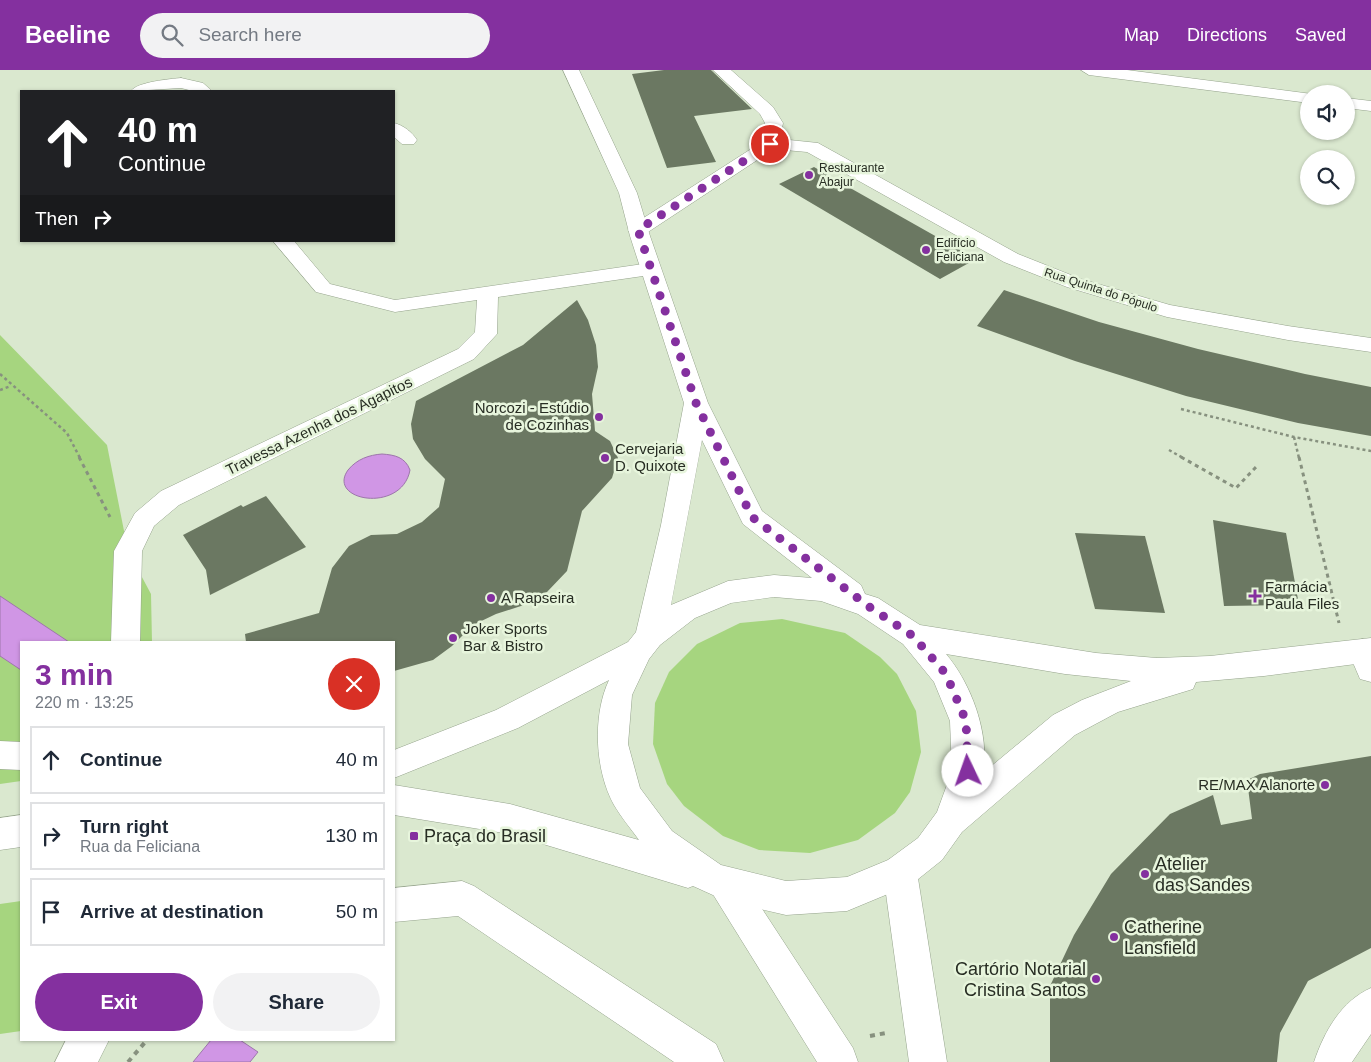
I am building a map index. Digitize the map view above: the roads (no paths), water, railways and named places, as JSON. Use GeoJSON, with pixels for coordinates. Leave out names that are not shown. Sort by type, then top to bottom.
{"type":"FeatureCollection","features":[{"type":"Feature","properties":{"kind":"main road"},"geometry":{"type":"LineString","coordinates":[[572,70],[628,192],[650,269],[696,403],[752,517],[868,606],[913,636],[946,674],[966,721],[968,771],[951,820]]}},
{"type":"Feature","properties":{"kind":"main road"},"geometry":{"type":"LineString","coordinates":[[638,230],[770,144],[774,123],[767,111],[721,70]]}},
{"type":"Feature","properties":{"kind":"main road"},"geometry":{"type":"LineString","coordinates":[[1089,70],[1300,97]]}},
{"type":"Feature","properties":{"kind":"main road"},"geometry":{"type":"LineString","coordinates":[[143,90],[158,86],[181,84],[194,86],[202,90]]}},
{"type":"Feature","properties":{"kind":"main road"},"geometry":{"type":"LineString","coordinates":[[1355,104],[1371,106]]}},
{"type":"Feature","properties":{"kind":"main road"},"geometry":{"type":"LineString","coordinates":[[395,129],[408,140]]}},
{"type":"Feature","properties":{"kind":"main road","name":"Rua Quinta do Pópulo"},"geometry":{"type":"LineString","coordinates":[[770,144],[790,144],[818,150],[1011,258],[1074,283],[1167,311],[1288,333],[1371,345]]}},
{"type":"Feature","properties":{"kind":"main road"},"geometry":{"type":"LineString","coordinates":[[284,242],[323,288],[395,306],[650,269]]}},
{"type":"Feature","properties":{"kind":"main road","name":"Travessa Azenha dos Agapitos"},"geometry":{"type":"LineString","coordinates":[[125,641],[128,551],[144,520],[170,498],[466,354],[486,334],[488,292]]}},
{"type":"Feature","properties":{"kind":"main road"},"geometry":{"type":"LineString","coordinates":[[696,403],[674,525],[644,644],[617,695],[612,744],[626,795],[660,842],[718,880],[839,1062]]}},
{"type":"Feature","properties":{"kind":"main road"},"geometry":{"type":"LineString","coordinates":[[395,764],[507,719],[644,644],[685,610],[728,592],[774,586],[822,590],[868,606]]}},
{"type":"Feature","properties":{"kind":"main road"},"geometry":{"type":"LineString","coordinates":[[913,636],[1048,660],[1112,668],[1158,670],[1235,667],[1368,657]]}},
{"type":"Feature","properties":{"kind":"main road"},"geometry":{"type":"LineString","coordinates":[[395,800],[510,820],[786,898],[847,894],[900,872],[930,849],[951,820],[1064,725],[1095,706],[1136,691],[1235,667]]}},
{"type":"Feature","properties":{"kind":"main road"},"geometry":{"type":"LineString","coordinates":[[0,755],[20,756]]}},
{"type":"Feature","properties":{"kind":"main road"},"geometry":{"type":"LineString","coordinates":[[0,834],[20,831]]}},
{"type":"Feature","properties":{"kind":"main road"},"geometry":{"type":"LineString","coordinates":[[900,872],[928,1062]]}},
{"type":"Feature","properties":{"kind":"main road"},"geometry":{"type":"LineString","coordinates":[[395,905],[462,898],[702,1058],[705,1062]]}},
{"type":"Feature","properties":{"kind":"main road"},"geometry":{"type":"LineString","coordinates":[[1333,1062],[1338,1047],[1365,1011],[1371,1007]]}},
{"type":"Feature","properties":{"kind":"main road"},"geometry":{"type":"LineString","coordinates":[[74,1062],[89,1041]]}},
{"type":"Feature","properties":{"kind":"place","name":"Restaurante Abajur"},"geometry":{"type":"Point","coordinates":[809,175]}},
{"type":"Feature","properties":{"kind":"place","name":"Edifício Feliciana"},"geometry":{"type":"Point","coordinates":[926,250]}},
{"type":"Feature","properties":{"kind":"place","name":"Norcozi - Estúdio de Cozinhas"},"geometry":{"type":"Point","coordinates":[599,417]}},
{"type":"Feature","properties":{"kind":"place","name":"Cervejaria D. Quixote"},"geometry":{"type":"Point","coordinates":[605,458]}},
{"type":"Feature","properties":{"kind":"place","name":"Farmácia Paula Files"},"geometry":{"type":"Point","coordinates":[1255,596]}},
{"type":"Feature","properties":{"kind":"place","name":"A Rapseira"},"geometry":{"type":"Point","coordinates":[491,598]}},
{"type":"Feature","properties":{"kind":"place","name":"Joker Sports Bar & Bistro"},"geometry":{"type":"Point","coordinates":[453,638]}},
{"type":"Feature","properties":{"kind":"place","name":"RE/MAX Alanorte"},"geometry":{"type":"Point","coordinates":[1325,785]}},
{"type":"Feature","properties":{"kind":"place","name":"Praça do Brasil"},"geometry":{"type":"Point","coordinates":[414,836]}},
{"type":"Feature","properties":{"kind":"place","name":"Atelier das Sandes"},"geometry":{"type":"Point","coordinates":[1145,874]}},
{"type":"Feature","properties":{"kind":"place","name":"Catherine Lansfield"},"geometry":{"type":"Point","coordinates":[1114,937]}},
{"type":"Feature","properties":{"kind":"place","name":"Cartório Notarial Cristina Santos"},"geometry":{"type":"Point","coordinates":[1096,979]}}]}
